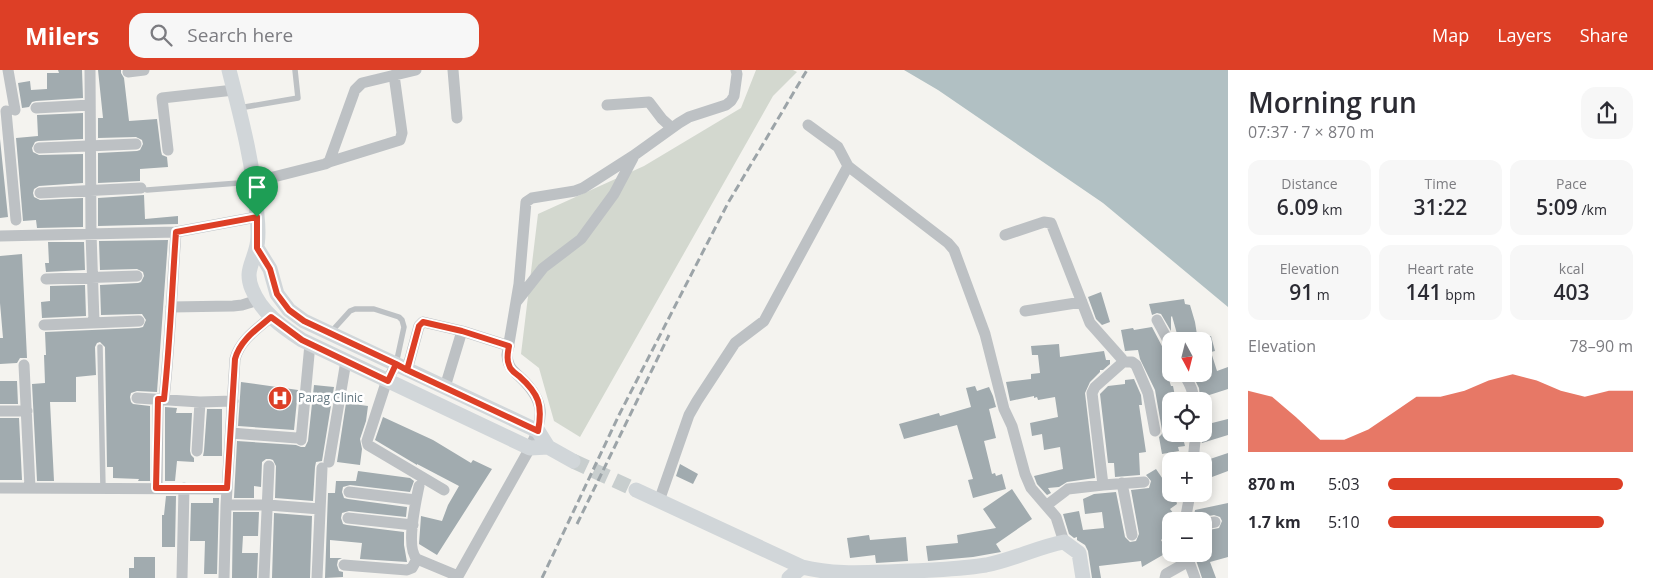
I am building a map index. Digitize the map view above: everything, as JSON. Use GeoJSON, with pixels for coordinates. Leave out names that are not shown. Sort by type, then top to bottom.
{"type":"FeatureCollection","features":[{"type":"Feature","properties":{"kind":"street"},"geometry":{"type":"LineString","coordinates":[[8,70],[7,111],[16,220]]}},
{"type":"Feature","properties":{"kind":"street"},"geometry":{"type":"LineString","coordinates":[[90,70],[90,190],[94,322]]}},
{"type":"Feature","properties":{"kind":"street"},"geometry":{"type":"LineString","coordinates":[[128,72],[144,70]]}},
{"type":"Feature","properties":{"kind":"street"},"geometry":{"type":"LineString","coordinates":[[228,70],[239,108],[254,182],[257,248],[248,271],[251,288],[271,317],[310,344],[530,448],[548,447]]}},
{"type":"Feature","properties":{"kind":"street"},"geometry":{"type":"LineString","coordinates":[[329,162],[358,86],[362,83],[416,70]]}},
{"type":"Feature","properties":{"kind":"street"},"geometry":{"type":"LineString","coordinates":[[453,70],[457,118]]}},
{"type":"Feature","properties":{"kind":"street"},"geometry":{"type":"LineString","coordinates":[[418,486],[413,526],[413,553],[417,559],[457,577],[538,431],[541,414],[538,400],[532,389],[511,370],[508,364],[519,284],[526,202],[532,198],[583,188],[689,117],[726,105],[734,96],[736,70]]}},
{"type":"Feature","properties":{"kind":"street"},"geometry":{"type":"LineString","coordinates":[[254,182],[320,166],[400,140],[402,133],[394,75]]}},
{"type":"Feature","properties":{"kind":"street"},"geometry":{"type":"LineString","coordinates":[[168,150],[162,98],[234,90]]}},
{"type":"Feature","properties":{"kind":"street"},"geometry":{"type":"LineString","coordinates":[[606,105],[649,102],[662,120],[672,128]]}},
{"type":"Feature","properties":{"kind":"street"},"geometry":{"type":"LineString","coordinates":[[7,111],[90,105]]}},
{"type":"Feature","properties":{"kind":"street"},"geometry":{"type":"LineString","coordinates":[[808,126],[838,146],[848,166],[948,243],[954,250],[985,334],[1004,409],[1012,426],[1025,474],[1031,488],[1056,517],[1064,542],[1079,553],[1083,578]]}},
{"type":"Feature","properties":{"kind":"street"},"geometry":{"type":"LineString","coordinates":[[39,148],[136,144]]}},
{"type":"Feature","properties":{"kind":"street"},"geometry":{"type":"LineString","coordinates":[[516,303],[543,268],[580,239],[614,194],[633,156]]}},
{"type":"Feature","properties":{"kind":"street"},"geometry":{"type":"LineString","coordinates":[[659,501],[689,415],[735,343],[764,321],[848,166]]}},
{"type":"Feature","properties":{"kind":"street"},"geometry":{"type":"LineString","coordinates":[[40,193],[144,189]]}},
{"type":"Feature","properties":{"kind":"street"},"geometry":{"type":"LineString","coordinates":[[0,236],[176,232],[257,217]]}},
{"type":"Feature","properties":{"kind":"street"},"geometry":{"type":"LineString","coordinates":[[1005,235],[1044,222],[1051,223],[1090,323],[1122,362]]}},
{"type":"Feature","properties":{"kind":"street"},"geometry":{"type":"LineString","coordinates":[[156,488],[161,399],[171,335],[176,232]]}},
{"type":"Feature","properties":{"kind":"street"},"geometry":{"type":"LineString","coordinates":[[257,248],[270,269],[277,294],[289,310],[304,321],[538,431],[548,447],[572,461]]}},
{"type":"Feature","properties":{"kind":"street"},"geometry":{"type":"LineString","coordinates":[[46,279],[136,276]]}},
{"type":"Feature","properties":{"kind":"street"},"geometry":{"type":"LineString","coordinates":[[171,307],[233,306],[258,300]]}},
{"type":"Feature","properties":{"kind":"street"},"geometry":{"type":"LineString","coordinates":[[1025,311],[1082,302]]}},
{"type":"Feature","properties":{"kind":"street"},"geometry":{"type":"LineString","coordinates":[[224,578],[226,505],[235,359],[238,350],[245,340],[271,317]]}},
{"type":"Feature","properties":{"kind":"street"},"geometry":{"type":"LineString","coordinates":[[1157,320],[1163,332]]}},
{"type":"Feature","properties":{"kind":"street"},"geometry":{"type":"LineString","coordinates":[[44,325],[139,321]]}},
{"type":"Feature","properties":{"kind":"street"},"geometry":{"type":"LineString","coordinates":[[444,490],[368,445],[367,441],[388,381],[402,367],[420,324],[426,322],[509,346]]}},
{"type":"Feature","properties":{"kind":"street"},"geometry":{"type":"LineString","coordinates":[[445,388],[462,331]]}},
{"type":"Feature","properties":{"kind":"street"},"geometry":{"type":"LineString","coordinates":[[231,433],[299,439],[310,344]]}},
{"type":"Feature","properties":{"kind":"street"},"geometry":{"type":"LineString","coordinates":[[317,578],[320,509],[325,465],[346,360]]}},
{"type":"Feature","properties":{"kind":"street"},"geometry":{"type":"LineString","coordinates":[[1103,485],[1092,393],[1095,387],[1122,362],[1132,362],[1136,365],[1148,393],[1155,431]]}},
{"type":"Feature","properties":{"kind":"street"},"geometry":{"type":"LineString","coordinates":[[24,365],[30,488]]}},
{"type":"Feature","properties":{"kind":"street"},"geometry":{"type":"LineString","coordinates":[[137,398],[200,402],[233,401]]}},
{"type":"Feature","properties":{"kind":"street"},"geometry":{"type":"LineString","coordinates":[[197,451],[200,402]]}},
{"type":"Feature","properties":{"kind":"street"},"geometry":{"type":"LineString","coordinates":[[0,411],[27,411]]}},
{"type":"Feature","properties":{"kind":"street"},"geometry":{"type":"LineString","coordinates":[[264,578],[269,466]]}},
{"type":"Feature","properties":{"kind":"street"},"geometry":{"type":"LineString","coordinates":[[1047,505],[1068,490],[1144,482]]}},
{"type":"Feature","properties":{"kind":"street"},"geometry":{"type":"LineString","coordinates":[[1122,483],[1132,535]]}},
{"type":"Feature","properties":{"kind":"street"},"geometry":{"type":"LineString","coordinates":[[0,488],[227,488]]}},
{"type":"Feature","properties":{"kind":"street"},"geometry":{"type":"LineString","coordinates":[[182,578],[184,488]]}},
{"type":"Feature","properties":{"kind":"street"},"geometry":{"type":"LineString","coordinates":[[636,490],[802,567],[822,572],[917,572],[987,565],[1046,545],[1064,542]]}},
{"type":"Feature","properties":{"kind":"street"},"geometry":{"type":"LineString","coordinates":[[349,492],[416,500]]}},
{"type":"Feature","properties":{"kind":"street"},"geometry":{"type":"LineString","coordinates":[[226,505],[268,505],[320,509]]}},
{"type":"Feature","properties":{"kind":"street"},"geometry":{"type":"LineString","coordinates":[[348,518],[413,526]]}},
{"type":"Feature","properties":{"kind":"street"},"geometry":{"type":"LineString","coordinates":[[344,565],[407,570],[412,568],[417,559]]}},
{"type":"Feature","properties":{"kind":"street"},"geometry":{"type":"LineString","coordinates":[[1165,578],[1166,574],[1182,562]]}},
{"type":"Feature","properties":{"kind":"street"},"geometry":{"type":"LineString","coordinates":[[1189,562],[1195,578]]}},
{"type":"Feature","properties":{"kind":"street"},"geometry":{"type":"LineString","coordinates":[[790,578],[802,567]]}},
{"type":"Feature","properties":{"kind":"lane"},"geometry":{"type":"LineString","coordinates":[[239,108],[298,98],[295,70]]}},
{"type":"Feature","properties":{"kind":"lane"},"geometry":{"type":"LineString","coordinates":[[144,189],[254,182]]}},
{"type":"Feature","properties":{"kind":"lane"},"geometry":{"type":"LineString","coordinates":[[330,333],[350,311],[355,309],[374,309],[399,317],[404,327],[402,367]]}},
{"type":"Feature","properties":{"kind":"lane"},"geometry":{"type":"LineString","coordinates":[[100,346],[103,488]]}},
{"type":"Feature","properties":{"kind":"shaded area"},"geometry":{"type":"Polygon","coordinates":[[[756,70],[793,70],[797,72],[773,96],[580,437],[554,421],[539,368],[521,354],[538,214],[644,166],[741,108],[756,70]]]}},
{"type":"Feature","properties":{"kind":"shaded area"},"geometry":{"type":"Polygon","coordinates":[[[904,70],[1228,70],[1228,307],[1103,203],[938,90],[904,70]]]}},
{"type":"Feature","properties":{"kind":"building"},"geometry":{"type":"Polygon","coordinates":[[[58,70],[82,70],[83,98],[36,101],[32,102],[29,107],[22,108],[18,83],[30,81],[31,90],[47,89],[47,73],[59,73],[58,70]]]}},
{"type":"Feature","properties":{"kind":"building"},"geometry":{"type":"Polygon","coordinates":[[[98,70],[121,70],[124,78],[129,121],[157,119],[161,151],[162,155],[167,157],[168,167],[140,169],[140,181],[98,183],[98,153],[137,151],[140,150],[143,144],[142,140],[136,137],[98,138],[98,118],[103,118],[98,70]]]}},
{"type":"Feature","properties":{"kind":"building"},"geometry":{"type":"Polygon","coordinates":[[[83,113],[83,139],[38,141],[35,142],[32,148],[33,152],[39,155],[83,154],[83,183],[39,186],[34,189],[33,193],[34,197],[40,200],[83,198],[83,227],[37,228],[36,220],[23,221],[16,138],[38,136],[37,115],[83,113]]]}},
{"type":"Feature","properties":{"kind":"building"},"geometry":{"type":"Polygon","coordinates":[[[0,139],[8,217],[0,218],[0,139]]]}},
{"type":"Feature","properties":{"kind":"building"},"geometry":{"type":"Polygon","coordinates":[[[144,195],[145,219],[178,216],[178,224],[98,226],[98,198],[144,195]]]}},
{"type":"Feature","properties":{"kind":"building"},"geometry":{"type":"Polygon","coordinates":[[[168,240],[157,392],[137,391],[131,393],[130,397],[133,404],[150,406],[150,481],[113,478],[113,467],[107,467],[105,347],[100,342],[95,347],[96,375],[76,377],[76,402],[50,402],[54,481],[37,481],[32,384],[45,383],[45,332],[143,327],[146,320],[142,314],[101,315],[100,285],[138,283],[141,282],[144,276],[143,272],[137,269],[100,270],[99,241],[168,240]]]}},
{"type":"Feature","properties":{"kind":"building"},"geometry":{"type":"Polygon","coordinates":[[[48,242],[84,242],[85,270],[46,272],[45,263],[49,263],[48,242]]]}},
{"type":"Feature","properties":{"kind":"building"},"geometry":{"type":"Polygon","coordinates":[[[22,254],[27,358],[20,358],[17,363],[0,364],[0,338],[3,338],[0,303],[0,256],[22,254]]]}},
{"type":"Feature","properties":{"kind":"building"},"geometry":{"type":"Polygon","coordinates":[[[85,285],[86,316],[42,318],[41,302],[50,301],[50,286],[85,285]]]}},
{"type":"Feature","properties":{"kind":"building"},"geometry":{"type":"Polygon","coordinates":[[[1101,292],[1110,322],[1102,325],[1096,319],[1088,297],[1101,292]]]}},
{"type":"Feature","properties":{"kind":"building"},"geometry":{"type":"Polygon","coordinates":[[[1184,299],[1185,304],[1190,305],[1197,332],[1176,332],[1172,316],[1171,331],[1161,314],[1152,315],[1149,304],[1184,299]]]}},
{"type":"Feature","properties":{"kind":"building"},"geometry":{"type":"Polygon","coordinates":[[[1152,327],[1162,346],[1162,382],[1170,382],[1174,392],[1162,392],[1162,430],[1155,390],[1140,359],[1138,350],[1125,351],[1121,330],[1133,328],[1134,330],[1152,327]]]}},
{"type":"Feature","properties":{"kind":"building"},"geometry":{"type":"Polygon","coordinates":[[[1212,340],[1215,351],[1212,352],[1212,340]]]}},
{"type":"Feature","properties":{"kind":"building"},"geometry":{"type":"Polygon","coordinates":[[[1059,344],[1060,357],[1104,351],[1106,360],[1110,360],[1110,364],[1103,370],[1100,370],[1090,382],[1085,393],[1095,478],[1067,482],[1059,487],[1048,488],[1051,493],[1047,495],[1037,484],[1034,476],[1063,469],[1060,447],[1044,450],[1042,434],[1032,436],[1030,423],[1058,417],[1055,397],[1038,400],[1034,396],[1010,401],[1006,382],[1031,379],[1031,374],[1040,373],[1038,355],[1032,355],[1031,346],[1059,344]]]}},
{"type":"Feature","properties":{"kind":"building"},"geometry":{"type":"Polygon","coordinates":[[[1212,355],[1217,371],[1228,367],[1228,389],[1212,394],[1212,392],[1199,392],[1196,382],[1212,382],[1212,355]]]}},
{"type":"Feature","properties":{"kind":"building"},"geometry":{"type":"Polygon","coordinates":[[[1134,379],[1141,395],[1142,405],[1139,405],[1146,452],[1139,453],[1140,475],[1115,477],[1114,463],[1108,463],[1100,394],[1108,386],[1125,384],[1125,380],[1134,379]]]}},
{"type":"Feature","properties":{"kind":"building"},"geometry":{"type":"Polygon","coordinates":[[[0,381],[17,381],[18,404],[0,404],[0,381]]]}},
{"type":"Feature","properties":{"kind":"building"},"geometry":{"type":"Polygon","coordinates":[[[241,382],[298,390],[294,430],[238,426],[241,382]]]}},
{"type":"Feature","properties":{"kind":"building"},"geometry":{"type":"Polygon","coordinates":[[[314,385],[334,387],[322,461],[316,462],[315,467],[313,501],[275,498],[276,466],[273,460],[270,459],[262,462],[261,487],[254,486],[254,498],[234,498],[237,441],[305,447],[308,441],[314,385]]]}},
{"type":"Feature","properties":{"kind":"building"},"geometry":{"type":"Polygon","coordinates":[[[975,386],[977,391],[989,387],[993,396],[996,407],[989,409],[996,438],[984,441],[992,474],[995,473],[996,476],[1002,474],[1006,489],[973,498],[968,480],[973,479],[957,425],[904,439],[899,424],[939,413],[940,416],[971,407],[966,388],[975,386]]]}},
{"type":"Feature","properties":{"kind":"building"},"geometry":{"type":"Polygon","coordinates":[[[346,403],[368,406],[366,421],[360,439],[362,449],[360,465],[337,462],[346,403]]]}},
{"type":"Feature","properties":{"kind":"building"},"geometry":{"type":"Polygon","coordinates":[[[165,407],[177,408],[176,413],[192,413],[190,451],[194,462],[177,461],[175,481],[165,481],[165,407]]]}},
{"type":"Feature","properties":{"kind":"building"},"geometry":{"type":"Polygon","coordinates":[[[207,409],[222,409],[222,456],[203,456],[207,409]]]}},
{"type":"Feature","properties":{"kind":"building"},"geometry":{"type":"Polygon","coordinates":[[[383,417],[433,440],[471,463],[473,460],[492,469],[437,555],[419,544],[421,516],[442,521],[448,505],[459,486],[417,465],[375,440],[383,417]]]}},
{"type":"Feature","properties":{"kind":"building"},"geometry":{"type":"Polygon","coordinates":[[[0,418],[19,418],[22,480],[0,480],[0,418]]]}},
{"type":"Feature","properties":{"kind":"building"},"geometry":{"type":"Polygon","coordinates":[[[1228,419],[1228,435],[1212,440],[1212,423],[1228,419]]]}},
{"type":"Feature","properties":{"kind":"building"},"geometry":{"type":"Polygon","coordinates":[[[1162,434],[1162,442],[1184,442],[1185,446],[1178,447],[1179,451],[1162,452],[1162,454],[1159,437],[1162,434]]]}},
{"type":"Feature","properties":{"kind":"building"},"geometry":{"type":"Polygon","coordinates":[[[1228,453],[1228,471],[1212,477],[1212,458],[1228,453]]]}},
{"type":"Feature","properties":{"kind":"building"},"geometry":{"type":"Polygon","coordinates":[[[680,464],[698,474],[693,484],[676,476],[680,464]]]}},
{"type":"Feature","properties":{"kind":"building"},"geometry":{"type":"Polygon","coordinates":[[[1156,469],[1162,478],[1162,502],[1176,502],[1177,504],[1170,509],[1172,512],[1162,512],[1162,555],[1142,567],[1141,561],[1099,566],[1101,578],[1092,578],[1088,551],[1085,545],[1077,540],[1077,537],[1074,538],[1069,534],[1063,514],[1079,511],[1083,530],[1104,528],[1102,512],[1085,514],[1083,499],[1094,494],[1116,492],[1125,537],[1130,542],[1136,541],[1139,534],[1131,490],[1149,488],[1151,481],[1146,475],[1156,469]]]}},
{"type":"Feature","properties":{"kind":"building"},"geometry":{"type":"Polygon","coordinates":[[[358,471],[410,478],[414,481],[410,492],[350,485],[343,487],[342,492],[344,498],[348,499],[407,507],[406,517],[349,511],[342,513],[341,518],[343,524],[347,525],[404,532],[407,562],[360,559],[362,543],[330,540],[330,558],[342,558],[338,560],[337,565],[339,571],[343,572],[343,577],[325,578],[328,493],[335,493],[336,481],[356,481],[358,471]]]}},
{"type":"Feature","properties":{"kind":"building"},"geometry":{"type":"Polygon","coordinates":[[[1012,489],[1032,519],[996,544],[1001,552],[973,557],[928,561],[926,546],[958,543],[957,535],[996,528],[983,509],[1012,489]]]}},
{"type":"Feature","properties":{"kind":"building"},"geometry":{"type":"Polygon","coordinates":[[[166,496],[176,496],[175,547],[162,547],[162,515],[164,515],[166,496]]]}},
{"type":"Feature","properties":{"kind":"building"},"geometry":{"type":"Polygon","coordinates":[[[213,498],[219,498],[217,574],[204,574],[205,541],[190,541],[191,503],[213,503],[213,498]]]}},
{"type":"Feature","properties":{"kind":"building"},"geometry":{"type":"Polygon","coordinates":[[[1228,503],[1228,557],[1212,561],[1212,529],[1219,528],[1222,521],[1220,517],[1212,515],[1212,512],[1195,512],[1195,510],[1228,503]]]}},
{"type":"Feature","properties":{"kind":"building"},"geometry":{"type":"Polygon","coordinates":[[[233,512],[259,512],[258,536],[243,536],[242,553],[258,553],[257,578],[232,578],[233,512]]]}},
{"type":"Feature","properties":{"kind":"building"},"geometry":{"type":"Polygon","coordinates":[[[274,513],[312,516],[310,578],[272,578],[274,513]]]}},
{"type":"Feature","properties":{"kind":"building"},"geometry":{"type":"Polygon","coordinates":[[[869,535],[870,540],[906,537],[908,561],[876,563],[875,555],[850,558],[847,538],[869,535]]]}},
{"type":"Feature","properties":{"kind":"building"},"geometry":{"type":"Polygon","coordinates":[[[134,557],[155,557],[155,578],[129,578],[129,568],[134,568],[134,557]]]}},
{"type":"Feature","properties":{"kind":"building"},"geometry":{"type":"Polygon","coordinates":[[[1197,562],[1210,562],[1216,578],[1202,578],[1197,562]]]}},
{"type":"Feature","properties":{"kind":"tunnel"},"geometry":{"type":"LineString","coordinates":[[573,461],[636,490]]}},
{"type":"Feature","properties":{"kind":"railway"},"geometry":{"type":"LineString","coordinates":[[542,578],[619,415],[728,203],[807,70]]}},
{"type":"Feature","properties":{"kind":"railway"},"geometry":{"type":"LineString","coordinates":[[577,524],[669,335]]}},
{"type":"Feature","properties":{"kind":"place","name":"Parag Clinic"},"geometry":{"type":"Point","coordinates":[280,398]}},
{"type":"Feature","properties":{"kind":"route"},"geometry":{"type":"LineString","coordinates":[[257,217],[176,232],[171,335],[164,399],[158,399],[156,488],[227,488],[235,359],[238,350],[245,340],[271,317],[302,340],[388,381],[396,364],[407,370],[538,431],[541,414],[538,400],[532,389],[511,370],[508,364],[509,346],[462,331],[423,322],[419,326],[407,370],[396,364],[304,321],[289,310],[277,294],[270,269],[257,248],[257,217]]}}]}
